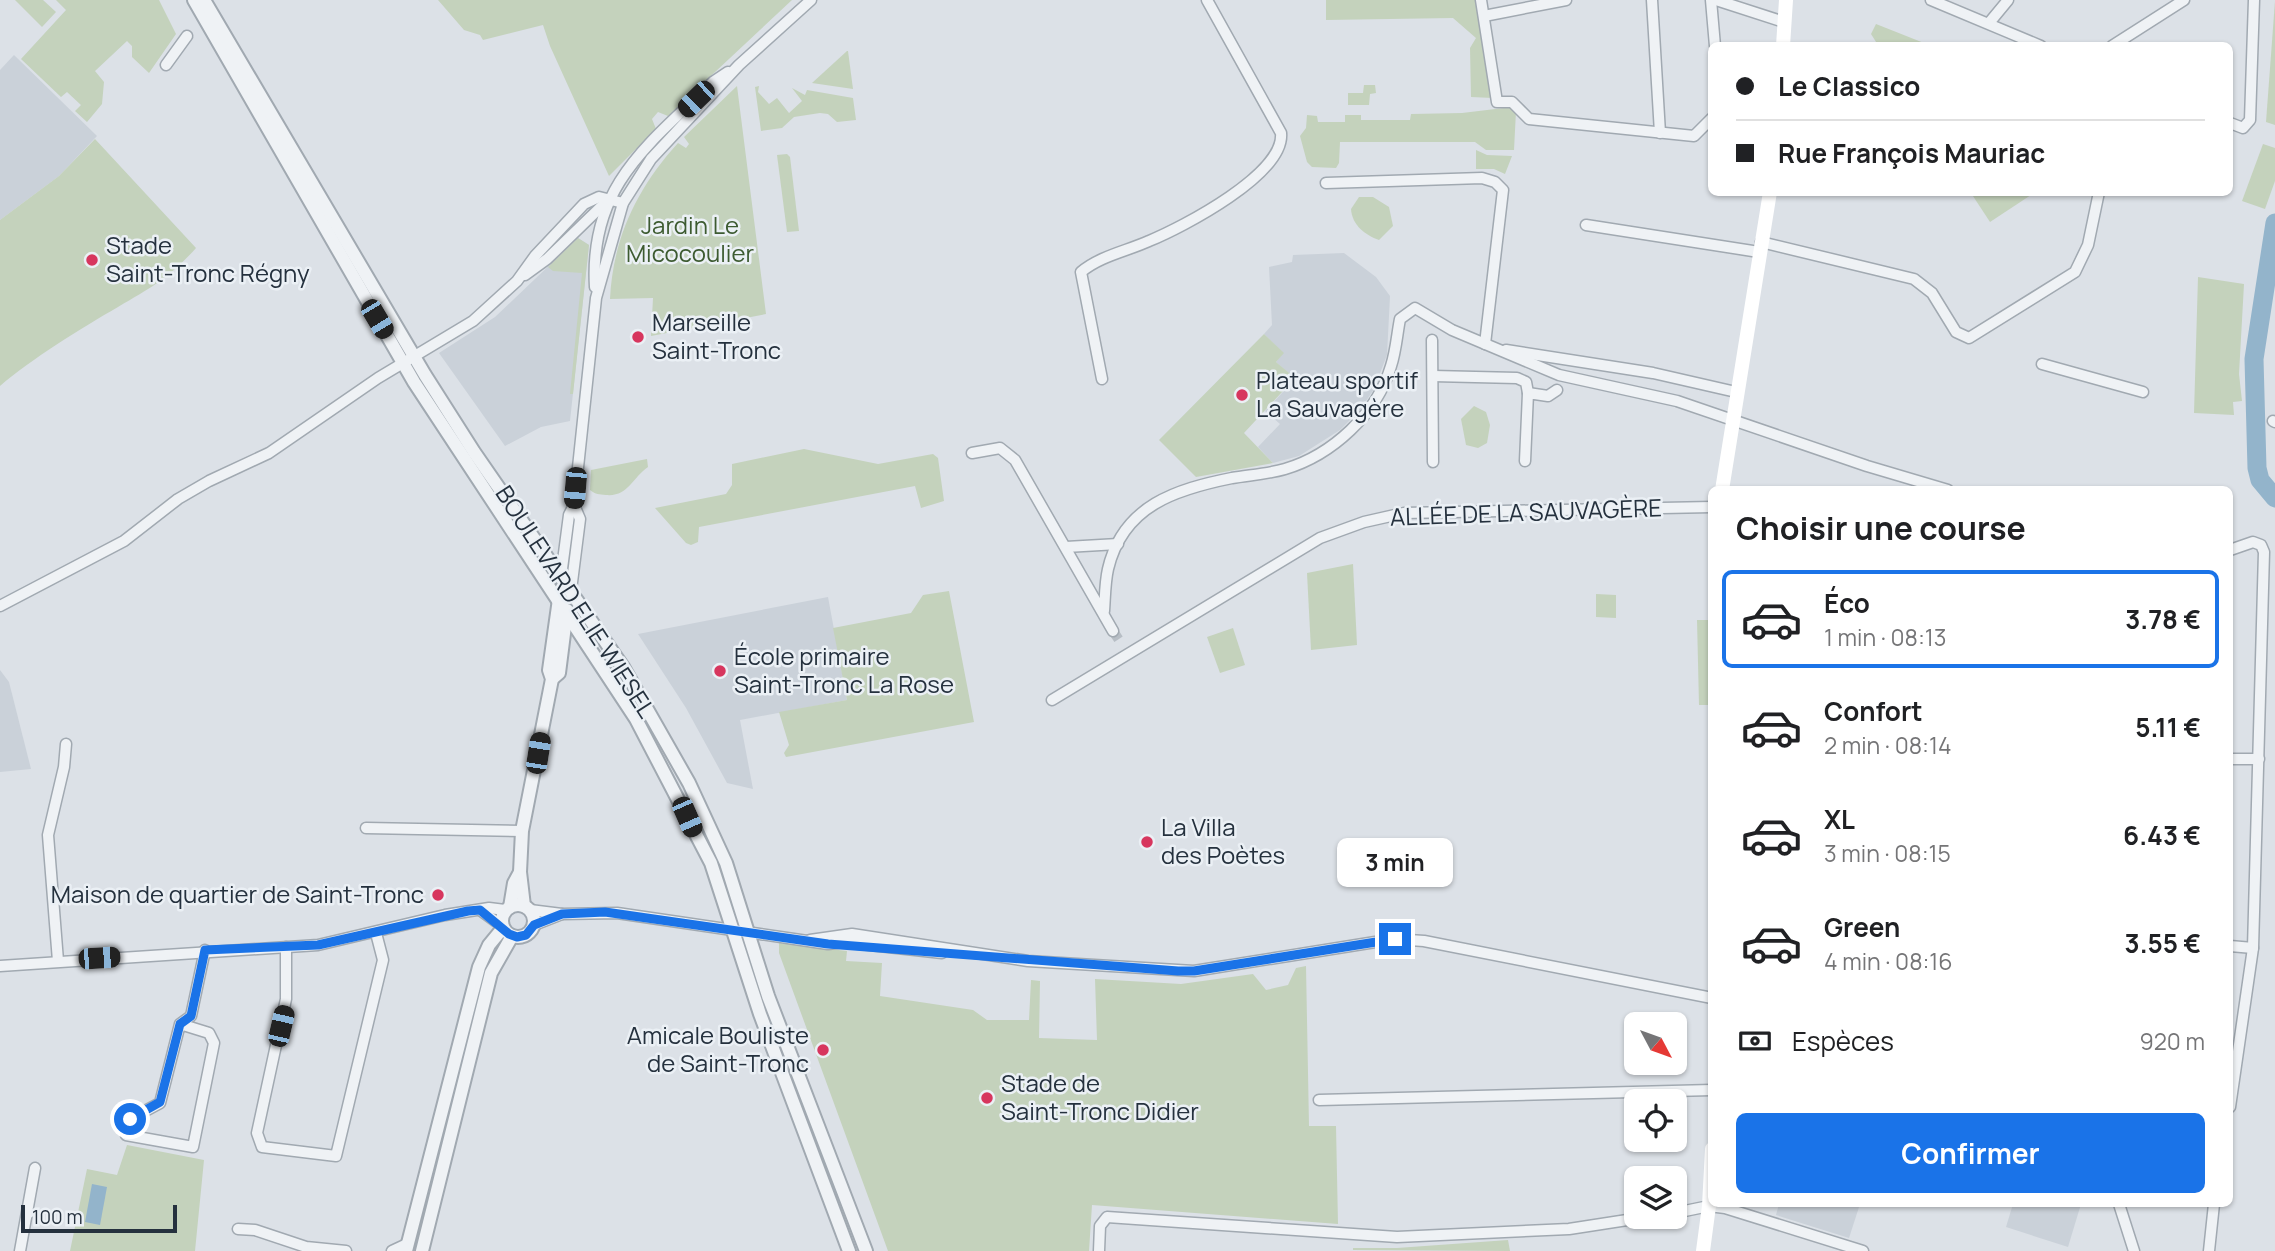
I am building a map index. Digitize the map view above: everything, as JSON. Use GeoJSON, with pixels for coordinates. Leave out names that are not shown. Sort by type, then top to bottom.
{"type":"FeatureCollection","features":[{"type":"Feature","properties":{"kind":"main road"},"geometry":{"type":"LineString","coordinates":[[1783,42],[1786,0]]}},
{"type":"Feature","properties":{"kind":"main road"},"geometry":{"type":"LineString","coordinates":[[1723,486],[1735,392],[1769,196]]}},
{"type":"Feature","properties":{"kind":"main road"},"geometry":{"type":"LineString","coordinates":[[1703,1251],[1709,1207]]}},
{"type":"Feature","properties":{"kind":"street"},"geometry":{"type":"LineString","coordinates":[[194,0],[408,359]]}},
{"type":"Feature","properties":{"kind":"street"},"geometry":{"type":"LineString","coordinates":[[204,0],[408,359]]}},
{"type":"Feature","properties":{"kind":"street"},"geometry":{"type":"LineString","coordinates":[[534,925],[527,908],[520,872],[523,831],[552,678],[549,670],[569,515],[574,505],[596,298],[623,203],[651,159],[739,65],[811,0]]}},
{"type":"Feature","properties":{"kind":"street"},"geometry":{"type":"LineString","coordinates":[[1102,379],[1082,272],[1091,263],[1163,234],[1241,190],[1261,173],[1282,142],[1281,133],[1207,0]]}},
{"type":"Feature","properties":{"kind":"street"},"geometry":{"type":"LineString","coordinates":[[1481,0],[1497,102],[1512,102],[1529,119],[1660,133],[1694,136],[1708,122]]}},
{"type":"Feature","properties":{"kind":"street"},"geometry":{"type":"LineString","coordinates":[[1484,16],[1566,0]]}},
{"type":"Feature","properties":{"kind":"street"},"geometry":{"type":"LineString","coordinates":[[1652,0],[1660,133]]}},
{"type":"Feature","properties":{"kind":"street"},"geometry":{"type":"LineString","coordinates":[[1715,42],[1714,0],[1784,22]]}},
{"type":"Feature","properties":{"kind":"street"},"geometry":{"type":"LineString","coordinates":[[1931,0],[2032,42]]}},
{"type":"Feature","properties":{"kind":"street"},"geometry":{"type":"LineString","coordinates":[[1989,23],[2008,0]]}},
{"type":"Feature","properties":{"kind":"street"},"geometry":{"type":"LineString","coordinates":[[2118,42],[2184,0]]}},
{"type":"Feature","properties":{"kind":"street"},"geometry":{"type":"LineString","coordinates":[[2233,124],[2242,128],[2250,120],[2254,0]]}},
{"type":"Feature","properties":{"kind":"street"},"geometry":{"type":"LineString","coordinates":[[166,65],[187,36]]}},
{"type":"Feature","properties":{"kind":"street"},"geometry":{"type":"LineString","coordinates":[[596,298],[594,271],[599,234],[610,198],[622,174],[713,82],[739,65]]}},
{"type":"Feature","properties":{"kind":"street"},"geometry":{"type":"LineString","coordinates":[[1326,183],[1482,177],[1495,182],[1503,190],[1485,344]]}},
{"type":"Feature","properties":{"kind":"street"},"geometry":{"type":"LineString","coordinates":[[1586,225],[1760,247],[1914,279],[1932,293],[1956,332],[1969,338],[2075,272],[2088,245],[2098,196]]}},
{"type":"Feature","properties":{"kind":"street"},"geometry":{"type":"LineString","coordinates":[[0,606],[124,541],[178,499],[209,481],[270,453],[408,359],[482,315],[517,281],[535,256],[584,204],[599,197],[623,203]]}},
{"type":"Feature","properties":{"kind":"street"},"geometry":{"type":"LineString","coordinates":[[1104,611],[1108,568],[1118,544],[1145,511],[1169,494],[1284,470],[1308,460],[1344,437],[1375,401],[1391,368],[1400,319],[1407,311],[1415,308],[1452,330],[1559,374],[1637,390],[1936,486]]}},
{"type":"Feature","properties":{"kind":"street"},"geometry":{"type":"LineString","coordinates":[[1432,340],[1433,462]]}},
{"type":"Feature","properties":{"kind":"street"},"geometry":{"type":"LineString","coordinates":[[1497,350],[1524,351],[1735,392]]}},
{"type":"Feature","properties":{"kind":"street","name":"BOULEVARD ELIE WIESEL"},"geometry":{"type":"LineString","coordinates":[[408,359],[623,667],[689,783],[726,863],[768,996],[866,1251]]}},
{"type":"Feature","properties":{"kind":"street","name":"BOULEVARD ELIE WIESEL"},"geometry":{"type":"LineString","coordinates":[[408,359],[558,602],[636,719],[711,863],[760,1014],[849,1251]]}},
{"type":"Feature","properties":{"kind":"street"},"geometry":{"type":"LineString","coordinates":[[2042,364],[2143,392]]}},
{"type":"Feature","properties":{"kind":"street"},"geometry":{"type":"LineString","coordinates":[[1557,390],[1559,374]]}},
{"type":"Feature","properties":{"kind":"street"},"geometry":{"type":"LineString","coordinates":[[1433,376],[1517,378],[1526,382],[1528,393],[1525,461]]}},
{"type":"Feature","properties":{"kind":"street"},"geometry":{"type":"LineString","coordinates":[[1528,393],[1548,396],[1573,378]]}},
{"type":"Feature","properties":{"kind":"street"},"geometry":{"type":"LineString","coordinates":[[972,453],[1000,448],[1015,460],[1104,611],[1113,631]]}},
{"type":"Feature","properties":{"kind":"street"},"geometry":{"type":"LineString","coordinates":[[552,678],[559,673],[571,590],[580,519],[574,505]]}},
{"type":"Feature","properties":{"kind":"street","name":"ALLÉE DE LA SAUVAGÈRE"},"geometry":{"type":"LineString","coordinates":[[1052,700],[1320,538],[1364,522],[1404,513],[1708,507]]}},
{"type":"Feature","properties":{"kind":"street"},"geometry":{"type":"LineString","coordinates":[[2233,549],[2253,542],[2261,545],[2264,552],[2253,948],[2233,1068]]}},
{"type":"Feature","properties":{"kind":"street"},"geometry":{"type":"LineString","coordinates":[[1066,547],[1118,544]]}},
{"type":"Feature","properties":{"kind":"street"},"geometry":{"type":"LineString","coordinates":[[1121,643],[1126,654]]}},
{"type":"Feature","properties":{"kind":"street"},"geometry":{"type":"LineString","coordinates":[[58,961],[48,835],[65,767],[66,744]]}},
{"type":"Feature","properties":{"kind":"street"},"geometry":{"type":"LineString","coordinates":[[2233,759],[2259,759]]}},
{"type":"Feature","properties":{"kind":"street"},"geometry":{"type":"LineString","coordinates":[[366,828],[523,831]]}},
{"type":"Feature","properties":{"kind":"street"},"geometry":{"type":"LineString","coordinates":[[422,1251],[491,973],[506,930],[514,883],[520,872]]}},
{"type":"Feature","properties":{"kind":"street"},"geometry":{"type":"LineString","coordinates":[[0,966],[205,950],[325,944],[433,918],[480,910],[527,908],[562,914],[617,913],[925,953],[953,952],[1090,967],[1194,971],[1404,940],[1708,998]]}},
{"type":"Feature","properties":{"kind":"street"},"geometry":{"type":"LineString","coordinates":[[480,910],[506,930],[526,935],[534,925],[562,914]]}},
{"type":"Feature","properties":{"kind":"street"},"geometry":{"type":"LineString","coordinates":[[391,1251],[407,1248],[479,967],[489,945],[506,930]]}},
{"type":"Feature","properties":{"kind":"street"},"geometry":{"type":"LineString","coordinates":[[286,947],[286,999],[257,1133],[262,1147],[336,1156],[383,960],[376,933]]}},
{"type":"Feature","properties":{"kind":"street"},"geometry":{"type":"LineString","coordinates":[[2233,946],[2253,948]]}},
{"type":"Feature","properties":{"kind":"street"},"geometry":{"type":"LineString","coordinates":[[180,1024],[209,1033],[214,1043],[193,1147],[126,1135],[130,1119],[160,1102],[180,1024],[191,1016],[205,950]]}},
{"type":"Feature","properties":{"kind":"street"},"geometry":{"type":"LineString","coordinates":[[1319,1100],[1708,1090]]}},
{"type":"Feature","properties":{"kind":"street"},"geometry":{"type":"LineString","coordinates":[[432,1150],[447,1153]]}},
{"type":"Feature","properties":{"kind":"street"},"geometry":{"type":"LineString","coordinates":[[20,1251],[35,1168]]}},
{"type":"Feature","properties":{"kind":"street"},"geometry":{"type":"LineString","coordinates":[[1687,1211],[1708,1206]]}},
{"type":"Feature","properties":{"kind":"street"},"geometry":{"type":"LineString","coordinates":[[1717,1207],[1863,1251]]}},
{"type":"Feature","properties":{"kind":"street"},"geometry":{"type":"LineString","coordinates":[[2120,1207],[2134,1251]]}},
{"type":"Feature","properties":{"kind":"street"},"geometry":{"type":"LineString","coordinates":[[2209,1251],[2214,1207]]}},
{"type":"Feature","properties":{"kind":"street"},"geometry":{"type":"LineString","coordinates":[[1099,1251],[1100,1226],[1107,1217],[1397,1237],[1569,1229],[1624,1220]]}},
{"type":"Feature","properties":{"kind":"street"},"geometry":{"type":"LineString","coordinates":[[238,1229],[256,1230],[306,1247],[346,1251]]}},
{"type":"Feature","properties":{"kind":"shaded area"},"geometry":{"type":"Polygon","coordinates":[[[14,55],[97,136],[59,176],[0,220],[0,70],[14,55]]]}},
{"type":"Feature","properties":{"kind":"shaded area"},"geometry":{"type":"Polygon","coordinates":[[[578,238],[589,245],[570,421],[541,427],[505,446],[439,353],[495,317],[578,238]]]}},
{"type":"Feature","properties":{"kind":"shaded area"},"geometry":{"type":"Polygon","coordinates":[[[1344,253],[1376,277],[1390,296],[1387,355],[1374,389],[1360,410],[1340,430],[1299,456],[1273,463],[1258,447],[1280,424],[1265,411],[1295,379],[1276,362],[1283,353],[1264,334],[1272,325],[1269,267],[1292,262],[1293,255],[1344,253]]]}},
{"type":"Feature","properties":{"kind":"shaded area","name":"École primaire Saint-Tronc La Rose"},"geometry":{"type":"Polygon","coordinates":[[[828,597],[847,700],[740,720],[753,789],[727,783],[686,708],[638,634],[828,597]]]}},
{"type":"Feature","properties":{"kind":"shaded area"},"geometry":{"type":"Polygon","coordinates":[[[0,670],[9,682],[31,769],[0,772],[0,670]]]}},
{"type":"Feature","properties":{"kind":"shaded area"},"geometry":{"type":"Polygon","coordinates":[[[1778,1207],[1859,1207],[1849,1238],[1776,1215],[1778,1207]]]}},
{"type":"Feature","properties":{"kind":"shaded area"},"geometry":{"type":"Polygon","coordinates":[[[2012,1207],[2080,1207],[2068,1247],[2006,1227],[2012,1207]]]}},
{"type":"Feature","properties":{"kind":"green space"},"geometry":{"type":"Polygon","coordinates":[[[15,0],[43,0],[56,12],[42,27],[15,0]]]}},
{"type":"Feature","properties":{"kind":"green space"},"geometry":{"type":"Polygon","coordinates":[[[56,0],[159,0],[176,34],[149,73],[132,57],[132,46],[127,41],[95,71],[104,82],[102,104],[87,122],[75,111],[81,105],[67,92],[61,97],[21,59],[66,10],[56,0]]]}},
{"type":"Feature","properties":{"kind":"green space"},"geometry":{"type":"Polygon","coordinates":[[[438,0],[792,0],[668,116],[658,112],[652,119],[656,129],[609,176],[543,25],[483,40],[480,35],[464,30],[438,0]]]}},
{"type":"Feature","properties":{"kind":"green space"},"geometry":{"type":"Polygon","coordinates":[[[1326,0],[1478,0],[1493,98],[1471,97],[1470,48],[1476,38],[1453,18],[1326,20],[1326,0]]]}},
{"type":"Feature","properties":{"kind":"green space"},"geometry":{"type":"Polygon","coordinates":[[[2275,1],[2275,125],[2266,122],[2275,1]]]}},
{"type":"Feature","properties":{"kind":"green space"},"geometry":{"type":"Polygon","coordinates":[[[1876,24],[1921,42],[1876,42],[1871,34],[1876,24]]]}},
{"type":"Feature","properties":{"kind":"green space"},"geometry":{"type":"Polygon","coordinates":[[[847,51],[853,89],[812,83],[847,51]]]}},
{"type":"Feature","properties":{"kind":"green space"},"geometry":{"type":"Polygon","coordinates":[[[1364,85],[1375,85],[1376,93],[1370,94],[1369,105],[1348,105],[1348,93],[1363,93],[1364,85]]]}},
{"type":"Feature","properties":{"kind":"green space","name":"Jardin Le Micocoulier"},"geometry":{"type":"Polygon","coordinates":[[[737,86],[766,314],[651,336],[653,298],[610,299],[616,255],[622,235],[639,196],[663,160],[678,143],[686,148],[689,144],[684,137],[737,86]]]}},
{"type":"Feature","properties":{"kind":"green space"},"geometry":{"type":"Polygon","coordinates":[[[759,86],[758,92],[769,104],[777,98],[789,113],[802,101],[792,88],[805,95],[807,90],[853,98],[856,120],[837,122],[828,114],[820,113],[794,117],[782,128],[761,131],[755,87],[759,86]]]}},
{"type":"Feature","properties":{"kind":"green space"},"geometry":{"type":"Polygon","coordinates":[[[1512,107],[1516,111],[1514,150],[1486,150],[1475,142],[1340,142],[1339,163],[1336,168],[1312,167],[1307,162],[1300,136],[1306,128],[1307,115],[1317,116],[1318,122],[1345,122],[1345,115],[1361,115],[1361,120],[1410,120],[1411,114],[1462,113],[1512,107]]]}},
{"type":"Feature","properties":{"kind":"green space","name":"Stade Saint-Tronc Régny"},"geometry":{"type":"Polygon","coordinates":[[[95,139],[196,248],[160,281],[57,344],[0,386],[0,220],[59,176],[95,139]]]}},
{"type":"Feature","properties":{"kind":"green space"},"geometry":{"type":"Polygon","coordinates":[[[2263,144],[2275,148],[2275,181],[2265,209],[2242,201],[2263,144]]]}},
{"type":"Feature","properties":{"kind":"green space"},"geometry":{"type":"Polygon","coordinates":[[[1476,150],[1487,155],[1512,156],[1505,174],[1494,169],[1476,169],[1476,150]]]}},
{"type":"Feature","properties":{"kind":"green space"},"geometry":{"type":"Polygon","coordinates":[[[787,154],[790,157],[799,231],[787,232],[777,155],[787,154]]]}},
{"type":"Feature","properties":{"kind":"green space"},"geometry":{"type":"Polygon","coordinates":[[[1973,196],[2029,196],[1990,222],[1973,196]]]}},
{"type":"Feature","properties":{"kind":"green space"},"geometry":{"type":"Polygon","coordinates":[[[1359,197],[1373,197],[1389,207],[1393,226],[1379,240],[1364,232],[1354,220],[1351,209],[1359,197]]]}},
{"type":"Feature","properties":{"kind":"green space"},"geometry":{"type":"Polygon","coordinates":[[[578,238],[589,245],[573,394],[570,394],[582,273],[553,271],[548,267],[578,238]]]}},
{"type":"Feature","properties":{"kind":"green space"},"geometry":{"type":"Polygon","coordinates":[[[2198,277],[2244,284],[2239,374],[2242,401],[2233,402],[2234,415],[2194,413],[2198,277]]]}},
{"type":"Feature","properties":{"kind":"green space","name":"Plateau sportif La Sauvagère"},"geometry":{"type":"Polygon","coordinates":[[[1264,334],[1284,353],[1276,362],[1295,378],[1244,433],[1273,463],[1196,477],[1159,440],[1264,334]]]}},
{"type":"Feature","properties":{"kind":"green space"},"geometry":{"type":"Polygon","coordinates":[[[1474,406],[1486,412],[1490,425],[1487,443],[1478,448],[1466,445],[1461,419],[1474,406]]]}},
{"type":"Feature","properties":{"kind":"green space"},"geometry":{"type":"Polygon","coordinates":[[[804,449],[878,464],[933,454],[938,458],[944,501],[921,508],[915,486],[699,527],[698,542],[691,545],[686,543],[655,508],[726,494],[732,485],[732,464],[804,449]]]}},
{"type":"Feature","properties":{"kind":"green space"},"geometry":{"type":"Polygon","coordinates":[[[647,459],[648,467],[620,493],[596,494],[590,490],[591,470],[647,459]]]}},
{"type":"Feature","properties":{"kind":"green space"},"geometry":{"type":"Polygon","coordinates":[[[1353,564],[1357,645],[1311,650],[1307,573],[1353,564]]]}},
{"type":"Feature","properties":{"kind":"green space"},"geometry":{"type":"Polygon","coordinates":[[[949,591],[974,722],[786,757],[784,753],[789,745],[779,712],[847,700],[833,628],[911,613],[923,595],[949,591]]]}},
{"type":"Feature","properties":{"kind":"green space"},"geometry":{"type":"Polygon","coordinates":[[[1596,594],[1616,595],[1616,618],[1596,617],[1596,594]]]}},
{"type":"Feature","properties":{"kind":"green space"},"geometry":{"type":"Polygon","coordinates":[[[1697,620],[1708,620],[1708,705],[1699,705],[1697,620]]]}},
{"type":"Feature","properties":{"kind":"green space"},"geometry":{"type":"Polygon","coordinates":[[[1233,628],[1245,665],[1220,673],[1207,637],[1233,628]]]}},
{"type":"Feature","properties":{"kind":"green space"},"geometry":{"type":"Polygon","coordinates":[[[779,943],[847,951],[846,961],[882,963],[880,996],[973,1010],[987,1020],[1029,1020],[1031,980],[1040,981],[1039,1038],[1097,1040],[1095,979],[1181,984],[1253,974],[1266,990],[1288,985],[1296,968],[1306,966],[1309,1126],[1336,1126],[1338,1224],[1092,1205],[1089,1251],[888,1251],[779,953],[779,943]]]}},
{"type":"Feature","properties":{"kind":"green space"},"geometry":{"type":"Polygon","coordinates":[[[127,1145],[204,1160],[195,1251],[70,1251],[87,1169],[117,1175],[127,1145]]]}},
{"type":"Feature","properties":{"kind":"green space"},"geometry":{"type":"Polygon","coordinates":[[[1508,1240],[1510,1251],[1353,1250],[1353,1248],[1397,1248],[1508,1240]]]}},
{"type":"Feature","properties":{"kind":"water"},"geometry":{"type":"Polygon","coordinates":[[[92,1184],[107,1187],[100,1225],[85,1222],[92,1184]]]}},
{"type":"Feature","properties":{"kind":"waterway"},"geometry":{"type":"LineString","coordinates":[[2275,223],[2254,359],[2257,468],[2260,480],[2275,498]]}},
{"type":"Feature","properties":{"kind":"tunnel"},"geometry":{"type":"LineString","coordinates":[[1113,631],[1121,643]]}},
{"type":"Feature","properties":{"kind":"place","name":"Stade Saint-Tronc Régny"},"geometry":{"type":"Point","coordinates":[92,260]}},
{"type":"Feature","properties":{"kind":"place","name":"Marseille Saint-Tronc"},"geometry":{"type":"Point","coordinates":[638,337]}},
{"type":"Feature","properties":{"kind":"place","name":"Plateau sportif La Sauvagère"},"geometry":{"type":"Point","coordinates":[1242,395]}},
{"type":"Feature","properties":{"kind":"place","name":"École primaire Saint-Tronc La Rose"},"geometry":{"type":"Point","coordinates":[720,671]}},
{"type":"Feature","properties":{"kind":"place","name":"La Villa des Poètes"},"geometry":{"type":"Point","coordinates":[1147,842]}},
{"type":"Feature","properties":{"kind":"place","name":"Maison de quartier de Saint-Tronc"},"geometry":{"type":"Point","coordinates":[438,895]}},
{"type":"Feature","properties":{"kind":"place","name":"Amicale Bouliste de Saint-Tronc"},"geometry":{"type":"Point","coordinates":[823,1050]}},
{"type":"Feature","properties":{"kind":"place","name":"Stade de Saint-Tronc Didier"},"geometry":{"type":"Point","coordinates":[987,1098]}},
{"type":"Feature","properties":{"kind":"route"},"geometry":{"type":"LineString","coordinates":[[130,1119],[160,1102],[180,1024],[191,1016],[205,950],[318,945],[468,911],[480,910],[509,934],[517,937],[526,935],[534,925],[562,914],[605,912],[704,924],[828,944],[843,942],[925,953],[953,952],[1090,967],[1178,971],[1194,971],[1395,939]]}}]}
